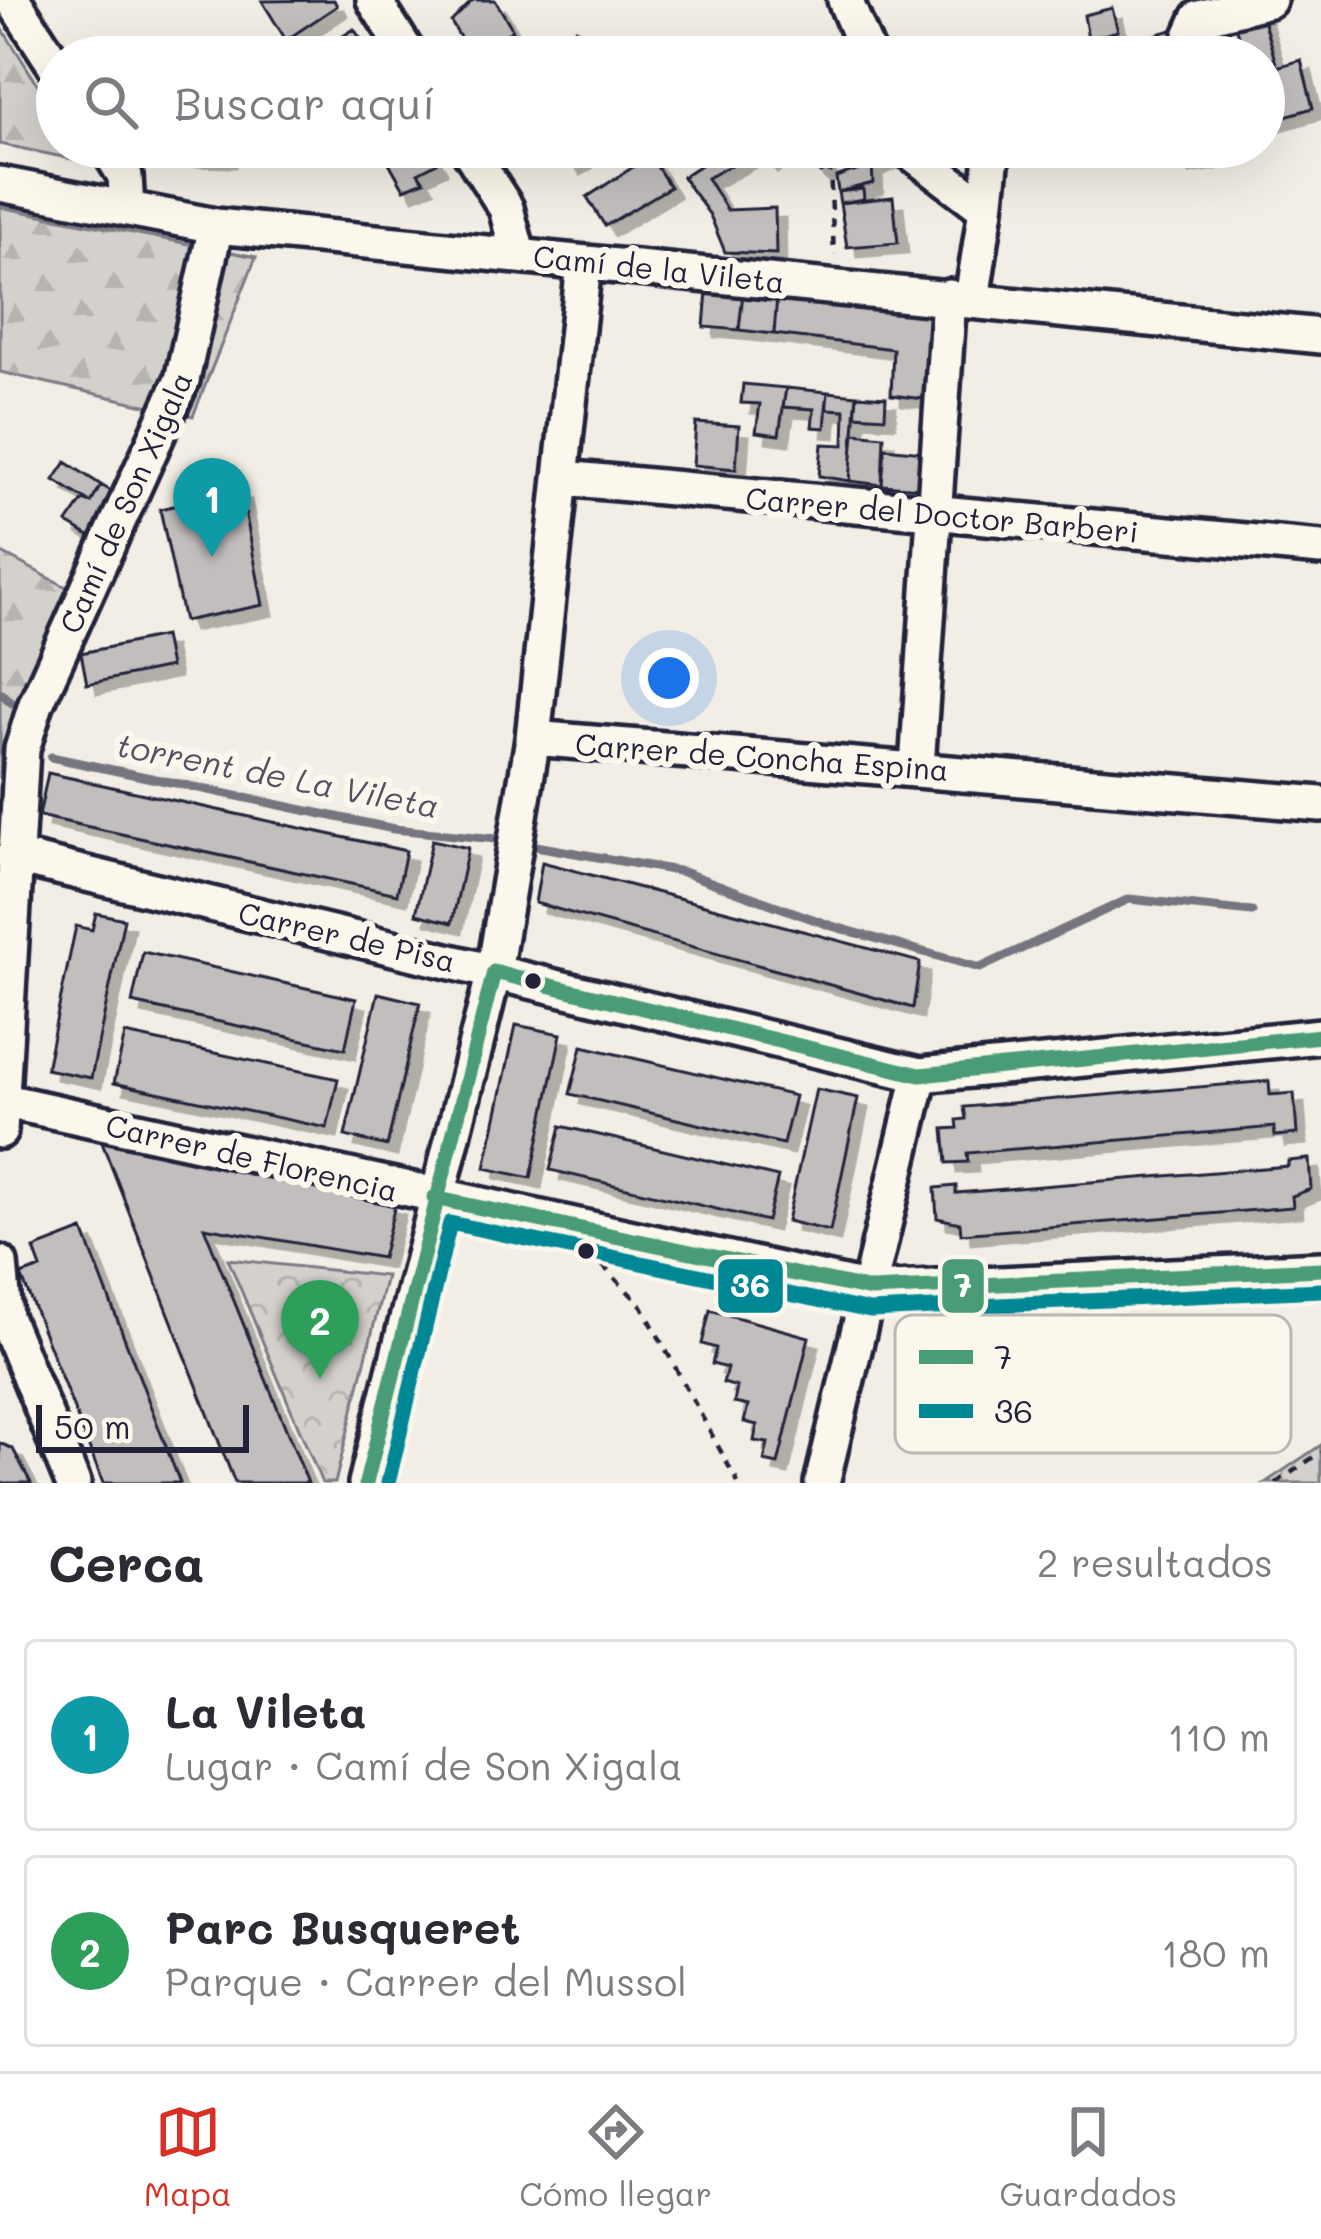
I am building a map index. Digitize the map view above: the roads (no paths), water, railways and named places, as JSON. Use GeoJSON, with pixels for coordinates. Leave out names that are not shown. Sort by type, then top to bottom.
{"type":"FeatureCollection","features":[{"type":"Feature","properties":{"kind":"street"},"geometry":{"type":"LineString","coordinates":[[14,0],[37,36]]}},
{"type":"Feature","properties":{"kind":"street"},"geometry":{"type":"LineString","coordinates":[[374,0],[397,36]]}},
{"type":"Feature","properties":{"kind":"street"},"geometry":{"type":"LineString","coordinates":[[845,0],[860,36]]}},
{"type":"Feature","properties":{"kind":"street"},"geometry":{"type":"LineString","coordinates":[[1191,36],[1199,18],[1269,0]]}},
{"type":"Feature","properties":{"kind":"street"},"geometry":{"type":"LineString","coordinates":[[120,168],[127,208]]}},
{"type":"Feature","properties":{"kind":"street"},"geometry":{"type":"LineString","coordinates":[[480,168],[506,208],[518,254]]}},
{"type":"Feature","properties":{"kind":"street"},"geometry":{"type":"LineString","coordinates":[[932,168],[986,209]]}},
{"type":"Feature","properties":{"kind":"street"},"geometry":{"type":"LineString","coordinates":[[917,767],[935,515],[960,298],[986,209],[991,168]]}},
{"type":"Feature","properties":{"kind":"street","name":"Camí de la Vileta"},"geometry":{"type":"LineString","coordinates":[[0,184],[216,226],[1321,336]]}},
{"type":"Feature","properties":{"kind":"street","name":"Camí de Son Xigala"},"geometry":{"type":"LineString","coordinates":[[0,1131],[11,856],[22,749],[36,704],[182,380],[216,226]]}},
{"type":"Feature","properties":{"kind":"street","name":"Carrer de Concha Espina"},"geometry":{"type":"LineString","coordinates":[[584,264],[533,738],[1321,804]]}},
{"type":"Feature","properties":{"kind":"street","name":"Carrer del Doctor Barberi"},"geometry":{"type":"LineString","coordinates":[[563,478],[1321,548]]}},
{"type":"Feature","properties":{"kind":"street"},"geometry":{"type":"LineString","coordinates":[[366,1483],[494,972],[533,738]]}},
{"type":"Feature","properties":{"kind":"street","name":"Carrer de Pisa"},"geometry":{"type":"LineString","coordinates":[[11,856],[920,1075],[1321,1036]]}},
{"type":"Feature","properties":{"kind":"street"},"geometry":{"type":"LineString","coordinates":[[822,1483],[920,1075]]}},
{"type":"Feature","properties":{"kind":"street","name":"Carrer de Florencia"},"geometry":{"type":"LineString","coordinates":[[1,1100],[871,1290],[1283,1267]]}},
{"type":"Feature","properties":{"kind":"street"},"geometry":{"type":"LineString","coordinates":[[1283,1267],[1321,1252]]}},
{"type":"Feature","properties":{"kind":"street"},"geometry":{"type":"LineString","coordinates":[[0,1264],[5,1317],[73,1483]]}},
{"type":"Feature","properties":{"kind":"street"},"geometry":{"type":"LineString","coordinates":[[1283,1267],[1321,1269]]}},
{"type":"Feature","properties":{"kind":"waterway"},"geometry":{"type":"LineString","coordinates":[[0,692],[12,703]]}},
{"type":"Feature","properties":{"kind":"waterway","name":"torrent de La Vileta"},"geometry":{"type":"LineString","coordinates":[[51,757],[394,829],[496,839],[683,872],[832,926],[980,968],[1129,899],[1252,912]]}},
{"type":"Feature","properties":{"kind":"place","name":"La Vileta"},"geometry":{"type":"Point","coordinates":[212,557]}},
{"type":"Feature","properties":{"kind":"place","name":"Parc Busqueret"},"geometry":{"type":"Point","coordinates":[320,1379]}}]}
